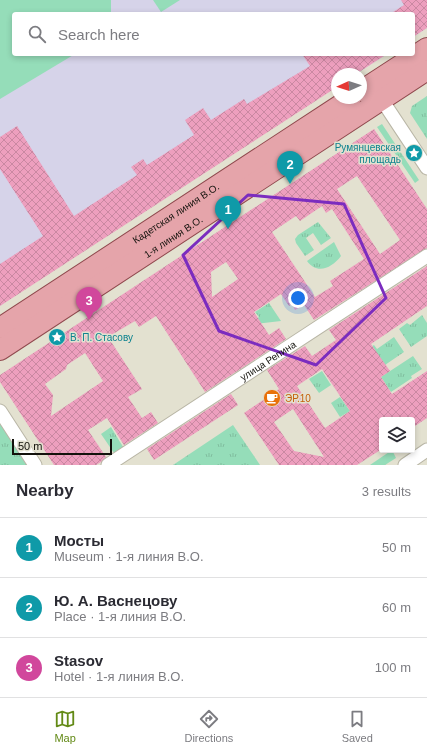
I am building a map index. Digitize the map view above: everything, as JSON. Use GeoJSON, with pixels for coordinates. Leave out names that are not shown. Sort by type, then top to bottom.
{"type":"FeatureCollection","features":[{"type":"Feature","properties":{"kind":"main road"},"geometry":{"type":"LineString","coordinates":[[371,92],[427,48]]}},
{"type":"Feature","properties":{"kind":"main road","name":"1-я линия В.О."},"geometry":{"type":"LineString","coordinates":[[0,350],[371,92],[427,70]]}},
{"type":"Feature","properties":{"kind":"main road","name":"Кадетская линия В.О."},"geometry":{"type":"LineString","coordinates":[[0,328],[342,104]]}},
{"type":"Feature","properties":{"kind":"street"},"geometry":{"type":"LineString","coordinates":[[371,92],[427,168]]}},
{"type":"Feature","properties":{"kind":"street","name":"улица Репина"},"geometry":{"type":"LineString","coordinates":[[108,465],[427,256]]}},
{"type":"Feature","properties":{"kind":"street"},"geometry":{"type":"LineString","coordinates":[[0,411],[35,465]]}},
{"type":"Feature","properties":{"kind":"street"},"geometry":{"type":"LineString","coordinates":[[405,465],[427,450]]}},
{"type":"Feature","properties":{"kind":"highlighted area"},"geometry":{"type":"Polygon","coordinates":[[[248,195],[344,204],[386,298],[316,365],[219,331],[183,255],[248,195]]]}},
{"type":"Feature","properties":{"kind":"shaded area"},"geometry":{"type":"Polygon","coordinates":[[[0,0],[427,0],[427,28],[415,36],[415,12],[12,12],[12,56],[384,56],[365,68],[331,68],[331,78],[0,306],[0,0]]]}},
{"type":"Feature","properties":{"kind":"green space"},"geometry":{"type":"Polygon","coordinates":[[[0,0],[111,0],[111,12],[12,12],[12,56],[72,56],[0,99],[0,0]]]}},
{"type":"Feature","properties":{"kind":"green space"},"geometry":{"type":"Polygon","coordinates":[[[153,0],[180,0],[161,12],[153,0]]]}},
{"type":"Feature","properties":{"kind":"green space"},"geometry":{"type":"Polygon","coordinates":[[[427,96],[427,139],[410,113],[412,106],[427,96]]]}},
{"type":"Feature","properties":{"kind":"green space"},"geometry":{"type":"Polygon","coordinates":[[[382,124],[419,180],[415,183],[377,127],[382,124]]]}},
{"type":"Feature","properties":{"kind":"green space"},"geometry":{"type":"Polygon","coordinates":[[[318,222],[331,238],[321,245],[313,233],[306,238],[314,250],[305,256],[295,239],[298,235],[318,222]]]}},
{"type":"Feature","properties":{"kind":"green space"},"geometry":{"type":"Polygon","coordinates":[[[334,242],[341,256],[329,267],[320,269],[315,268],[307,261],[334,242]]]}},
{"type":"Feature","properties":{"kind":"green space"},"geometry":{"type":"Polygon","coordinates":[[[269,303],[281,321],[255,324],[253,321],[259,317],[255,312],[269,303]]]}},
{"type":"Feature","properties":{"kind":"green space"},"geometry":{"type":"Polygon","coordinates":[[[422,315],[427,323],[427,336],[411,347],[399,329],[407,323],[410,325],[422,315]]]}},
{"type":"Feature","properties":{"kind":"green space"},"geometry":{"type":"Polygon","coordinates":[[[394,337],[404,352],[385,365],[363,352],[374,345],[377,349],[394,337]]]}},
{"type":"Feature","properties":{"kind":"green space"},"geometry":{"type":"Polygon","coordinates":[[[413,356],[422,369],[411,376],[412,378],[391,392],[381,377],[413,356]]]}},
{"type":"Feature","properties":{"kind":"green space"},"geometry":{"type":"Polygon","coordinates":[[[322,371],[331,385],[319,393],[309,379],[322,371]]]}},
{"type":"Feature","properties":{"kind":"green space"},"geometry":{"type":"Polygon","coordinates":[[[340,397],[350,411],[340,417],[331,403],[340,397]]]}},
{"type":"Feature","properties":{"kind":"green space"},"geometry":{"type":"Polygon","coordinates":[[[0,422],[28,465],[0,465],[0,422]]]}},
{"type":"Feature","properties":{"kind":"green space"},"geometry":{"type":"Polygon","coordinates":[[[233,425],[260,465],[173,465],[233,425]]]}},
{"type":"Feature","properties":{"kind":"green space"},"geometry":{"type":"Polygon","coordinates":[[[111,427],[123,447],[114,453],[101,434],[111,427]]]}},
{"type":"Feature","properties":{"kind":"green space"},"geometry":{"type":"Polygon","coordinates":[[[388,453],[394,453],[396,458],[385,465],[370,465],[388,453]]]}},
{"type":"Feature","properties":{"kind":"building"},"geometry":{"type":"Polygon","coordinates":[[[401,0],[427,0],[427,28],[415,36],[415,12],[393,12],[404,5],[401,0]]]}},
{"type":"Feature","properties":{"kind":"building"},"geometry":{"type":"Polygon","coordinates":[[[303,56],[384,56],[365,68],[331,68],[331,91],[0,306],[0,264],[43,236],[0,169],[0,137],[17,126],[74,216],[137,175],[131,167],[143,159],[147,165],[194,135],[185,120],[203,108],[211,120],[244,99],[247,104],[310,66],[303,56]]]}},
{"type":"Feature","properties":{"kind":"building"},"geometry":{"type":"Polygon","coordinates":[[[374,129],[427,209],[427,248],[314,320],[304,305],[295,310],[292,304],[289,306],[281,294],[254,312],[269,335],[279,328],[286,339],[205,392],[156,316],[139,327],[135,321],[108,337],[142,389],[128,397],[142,418],[151,412],[158,423],[124,445],[107,418],[88,430],[106,457],[96,465],[54,465],[0,382],[0,375],[374,129]],[[357,176],[337,189],[380,254],[400,240],[357,176]],[[322,206],[300,221],[296,216],[272,232],[315,297],[333,286],[330,281],[364,259],[332,209],[326,213],[322,206]],[[226,262],[211,272],[212,297],[238,279],[226,262]],[[85,353],[67,365],[66,369],[45,384],[53,395],[51,416],[103,381],[85,353]]]}},
{"type":"Feature","properties":{"kind":"building"},"geometry":{"type":"Polygon","coordinates":[[[427,266],[427,306],[371,344],[390,371],[381,377],[392,394],[427,371],[427,418],[415,426],[415,417],[379,417],[379,451],[357,465],[279,465],[244,413],[279,389],[267,370],[305,346],[312,356],[336,340],[329,330],[427,266]],[[322,369],[297,386],[325,428],[350,411],[322,369]],[[293,409],[274,422],[294,451],[324,457],[293,409]]]}},
{"type":"Feature","properties":{"kind":"building"},"geometry":{"type":"Polygon","coordinates":[[[231,394],[238,405],[154,460],[147,449],[231,394]]]}},
{"type":"Feature","properties":{"kind":"place","name":"Румянцевская площадь"},"geometry":{"type":"Point","coordinates":[414,153]}},
{"type":"Feature","properties":{"kind":"place","name":"Ю. А. Васнецову"},"geometry":{"type":"Point","coordinates":[290,184]}},
{"type":"Feature","properties":{"kind":"place","name":"Мосты"},"geometry":{"type":"Point","coordinates":[228,229]}},
{"type":"Feature","properties":{"kind":"place","name":"Stasov"},"geometry":{"type":"Point","coordinates":[89,320]}},
{"type":"Feature","properties":{"kind":"place","name":"В. П. Стасову"},"geometry":{"type":"Point","coordinates":[57,337]}},
{"type":"Feature","properties":{"kind":"place","name":"ЭР.10"},"geometry":{"type":"Point","coordinates":[272,398]}}]}
